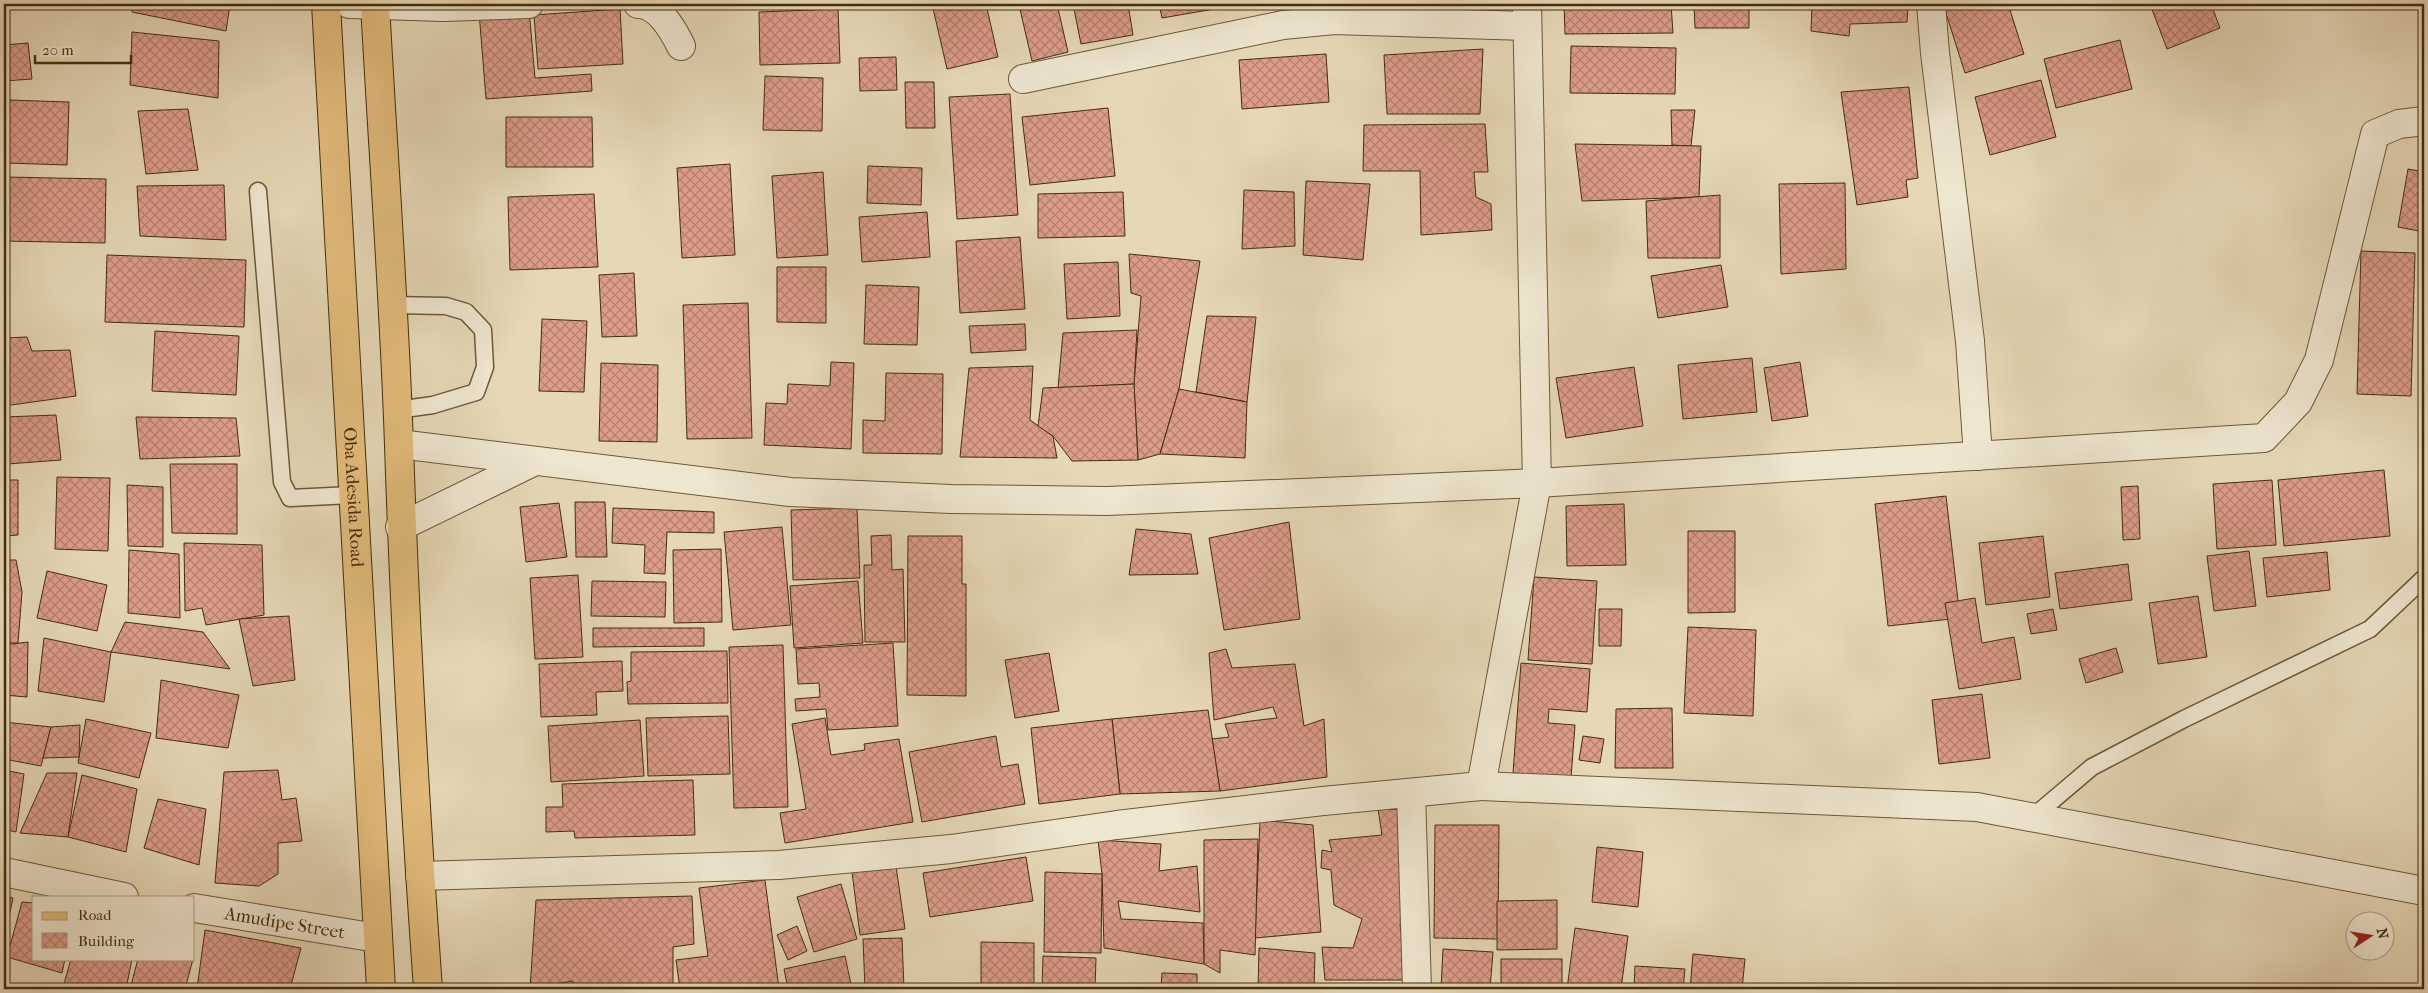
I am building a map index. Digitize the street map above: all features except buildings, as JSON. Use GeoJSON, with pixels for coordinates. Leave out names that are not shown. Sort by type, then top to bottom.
{"type":"FeatureCollection","features":[{"type":"Feature","properties":{"kind":"main road","name":"Oba Adesida Road"},"geometry":{"type":"LineString","coordinates":[[326,4],[381,989]]}},
{"type":"Feature","properties":{"kind":"main road"},"geometry":{"type":"LineString","coordinates":[[366,4],[392,305],[399,444],[400,527],[428,989]]}},
{"type":"Feature","properties":{"kind":"street"},"geometry":{"type":"LineString","coordinates":[[366,4],[443,7],[529,4]]}},
{"type":"Feature","properties":{"kind":"street"},"geometry":{"type":"LineString","coordinates":[[638,4],[643,4],[667,20],[681,46]]}},
{"type":"Feature","properties":{"kind":"street"},"geometry":{"type":"LineString","coordinates":[[1931,4],[1935,53],[1970,341],[1978,456]]}},
{"type":"Feature","properties":{"kind":"street"},"geometry":{"type":"LineString","coordinates":[[1023,79],[1283,25],[1334,20],[1527,15],[1537,483],[1481,786]]}},
{"type":"Feature","properties":{"kind":"street"},"geometry":{"type":"LineString","coordinates":[[399,444],[790,492],[951,499],[1107,501],[1537,483],[2264,438],[2298,402],[2319,360],[2375,134],[2399,124],[2424,121]]}},
{"type":"Feature","properties":{"kind":"street"},"geometry":{"type":"LineString","coordinates":[[400,527],[535,461]]}},
{"type":"Feature","properties":{"kind":"street"},"geometry":{"type":"LineString","coordinates":[[420,876],[779,865],[951,849],[1126,824],[1481,786],[1977,807],[2424,892]]}},
{"type":"Feature","properties":{"kind":"street"},"geometry":{"type":"LineString","coordinates":[[1411,793],[1417,989]]}},
{"type":"Feature","properties":{"kind":"street"},"geometry":{"type":"LineString","coordinates":[[4,872],[119,896]]}},
{"type":"Feature","properties":{"kind":"street","name":"Amudipe Street"},"geometry":{"type":"LineString","coordinates":[[195,908],[377,938]]}},
{"type":"Feature","properties":{"kind":"lane"},"geometry":{"type":"LineString","coordinates":[[258,191],[282,482],[290,498],[352,495]]}},
{"type":"Feature","properties":{"kind":"lane"},"geometry":{"type":"LineString","coordinates":[[392,305],[446,306],[466,312],[483,330],[485,368],[476,392],[434,405],[397,410]]}},
{"type":"Feature","properties":{"kind":"lane"},"geometry":{"type":"LineString","coordinates":[[2033,817],[2092,767],[2184,719],[2370,629],[2424,578]]}}]}
